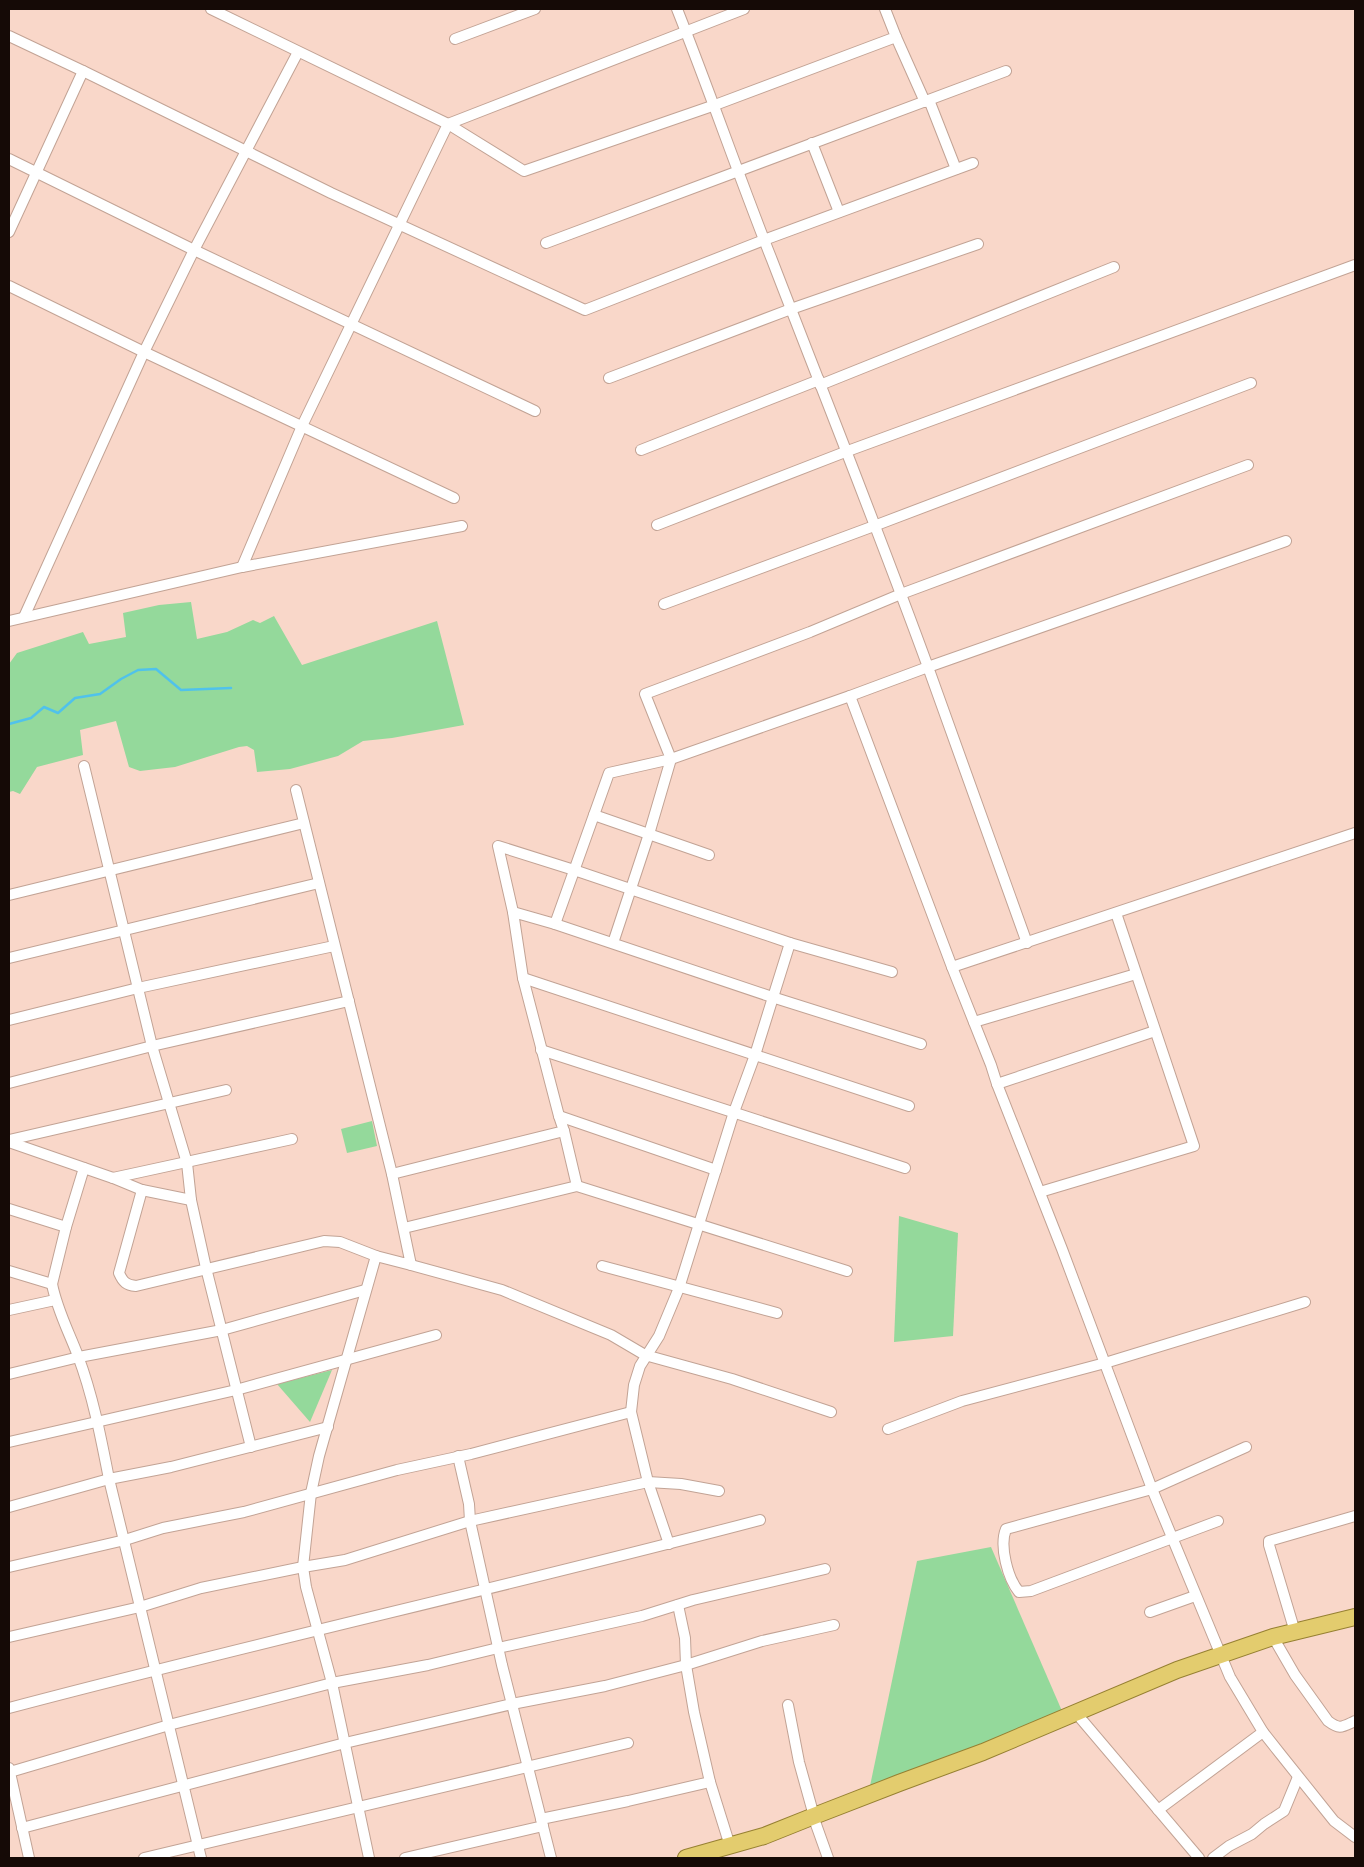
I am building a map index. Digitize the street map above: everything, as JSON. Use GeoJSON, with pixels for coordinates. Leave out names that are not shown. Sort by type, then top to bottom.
{"type":"FeatureCollection","features":[{"type":"Feature","properties":{"kind":"highway"},"geometry":{"type":"LineString","coordinates":[[686,1858],[764,1836],[983,1752],[1177,1670],[1274,1638],[1355,1617]]}},
{"type":"Feature","properties":{"kind":"street"},"geometry":{"type":"LineString","coordinates":[[211,9],[448,124],[524,171],[715,105],[896,37]]}},
{"type":"Feature","properties":{"kind":"street"},"geometry":{"type":"LineString","coordinates":[[455,39],[535,9]]}},
{"type":"Feature","properties":{"kind":"street"},"geometry":{"type":"LineString","coordinates":[[677,9],[715,105],[790,309],[928,666],[1027,943]]}},
{"type":"Feature","properties":{"kind":"street"},"geometry":{"type":"LineString","coordinates":[[242,567],[302,426],[448,124],[744,9]]}},
{"type":"Feature","properties":{"kind":"street"},"geometry":{"type":"LineString","coordinates":[[885,9],[956,169]]}},
{"type":"Feature","properties":{"kind":"street"},"geometry":{"type":"LineString","coordinates":[[9,36],[400,225],[586,310],[764,240],[973,163]]}},
{"type":"Feature","properties":{"kind":"street"},"geometry":{"type":"LineString","coordinates":[[24,617],[144,352],[194,250],[298,52]]}},
{"type":"Feature","properties":{"kind":"street"},"geometry":{"type":"LineString","coordinates":[[546,242],[1006,70]]}},
{"type":"Feature","properties":{"kind":"street"},"geometry":{"type":"LineString","coordinates":[[9,232],[83,71]]}},
{"type":"Feature","properties":{"kind":"street"},"geometry":{"type":"LineString","coordinates":[[812,143],[838,212]]}},
{"type":"Feature","properties":{"kind":"street"},"geometry":{"type":"LineString","coordinates":[[9,159],[194,250],[535,411]]}},
{"type":"Feature","properties":{"kind":"street"},"geometry":{"type":"LineString","coordinates":[[609,378],[790,309],[978,244]]}},
{"type":"Feature","properties":{"kind":"street"},"geometry":{"type":"LineString","coordinates":[[657,525],[845,452],[1355,265]]}},
{"type":"Feature","properties":{"kind":"street"},"geometry":{"type":"LineString","coordinates":[[640,450],[1114,267]]}},
{"type":"Feature","properties":{"kind":"street"},"geometry":{"type":"LineString","coordinates":[[9,286],[144,352],[454,498]]}},
{"type":"Feature","properties":{"kind":"street"},"geometry":{"type":"LineString","coordinates":[[664,604],[1251,383]]}},
{"type":"Feature","properties":{"kind":"street"},"geometry":{"type":"LineString","coordinates":[[613,943],[632,889],[671,759],[645,694],[810,632],[901,594],[1248,465]]}},
{"type":"Feature","properties":{"kind":"street"},"geometry":{"type":"LineString","coordinates":[[9,621],[242,567],[462,526]]}},
{"type":"Feature","properties":{"kind":"street"},"geometry":{"type":"LineString","coordinates":[[554,924],[609,773],[671,759],[850,696],[928,666],[1286,541]]}},
{"type":"Feature","properties":{"kind":"street"},"geometry":{"type":"LineString","coordinates":[[850,696],[952,967],[991,1064],[996,1084],[1040,1192],[1152,1489],[1230,1677],[1263,1732],[1298,1777],[1334,1822],[1355,1837]]}},
{"type":"Feature","properties":{"kind":"street"},"geometry":{"type":"LineString","coordinates":[[84,766],[152,1046],[187,1162],[191,1200],[206,1268],[251,1447]]}},
{"type":"Feature","properties":{"kind":"street"},"geometry":{"type":"LineString","coordinates":[[296,790],[392,1174],[410,1265]]}},
{"type":"Feature","properties":{"kind":"street"},"geometry":{"type":"LineString","coordinates":[[594,816],[709,855]]}},
{"type":"Feature","properties":{"kind":"street"},"geometry":{"type":"LineString","coordinates":[[9,896],[304,823]]}},
{"type":"Feature","properties":{"kind":"street"},"geometry":{"type":"LineString","coordinates":[[952,967],[1355,833]]}},
{"type":"Feature","properties":{"kind":"street"},"geometry":{"type":"LineString","coordinates":[[577,1186],[523,978],[513,912],[498,846],[790,943],[892,972]]}},
{"type":"Feature","properties":{"kind":"street"},"geometry":{"type":"LineString","coordinates":[[9,958],[319,883]]}},
{"type":"Feature","properties":{"kind":"street"},"geometry":{"type":"LineString","coordinates":[[513,912],[921,1044]]}},
{"type":"Feature","properties":{"kind":"street"},"geometry":{"type":"LineString","coordinates":[[1040,1192],[1194,1146],[1116,913]]}},
{"type":"Feature","properties":{"kind":"street"},"geometry":{"type":"LineString","coordinates":[[669,1544],[648,1482],[631,1412],[634,1384],[645,1355],[659,1336],[679,1288],[734,1112],[755,1055],[790,943]]}},
{"type":"Feature","properties":{"kind":"street"},"geometry":{"type":"LineString","coordinates":[[9,1020],[138,988],[334,946]]}},
{"type":"Feature","properties":{"kind":"street"},"geometry":{"type":"LineString","coordinates":[[974,1022],[1136,974]]}},
{"type":"Feature","properties":{"kind":"street"},"geometry":{"type":"LineString","coordinates":[[523,978],[909,1106]]}},
{"type":"Feature","properties":{"kind":"street"},"geometry":{"type":"LineString","coordinates":[[9,1083],[152,1046],[349,1001]]}},
{"type":"Feature","properties":{"kind":"street"},"geometry":{"type":"LineString","coordinates":[[996,1084],[1155,1031]]}},
{"type":"Feature","properties":{"kind":"street"},"geometry":{"type":"LineString","coordinates":[[541,1050],[905,1168]]}},
{"type":"Feature","properties":{"kind":"street"},"geometry":{"type":"LineString","coordinates":[[9,1141],[226,1090]]}},
{"type":"Feature","properties":{"kind":"street"},"geometry":{"type":"LineString","coordinates":[[559,1116],[716,1170]]}},
{"type":"Feature","properties":{"kind":"street"},"geometry":{"type":"LineString","coordinates":[[392,1174],[564,1130]]}},
{"type":"Feature","properties":{"kind":"street"},"geometry":{"type":"LineString","coordinates":[[113,1178],[292,1139]]}},
{"type":"Feature","properties":{"kind":"street"},"geometry":{"type":"LineString","coordinates":[[9,1141],[142,1190],[191,1200]]}},
{"type":"Feature","properties":{"kind":"street"},"geometry":{"type":"LineString","coordinates":[[84,1168],[66,1227],[52,1284],[55,1300],[79,1358],[97,1420],[109,1479],[201,1858]]}},
{"type":"Feature","properties":{"kind":"street"},"geometry":{"type":"LineString","coordinates":[[404,1228],[577,1186],[847,1272]]}},
{"type":"Feature","properties":{"kind":"street"},"geometry":{"type":"LineString","coordinates":[[142,1190],[119,1273],[123,1282],[129,1286],[136,1286],[324,1241],[340,1242],[376,1256],[502,1290],[611,1335],[645,1355],[732,1379],[831,1412]]}},
{"type":"Feature","properties":{"kind":"street"},"geometry":{"type":"LineString","coordinates":[[9,1209],[66,1227]]}},
{"type":"Feature","properties":{"kind":"street"},"geometry":{"type":"LineString","coordinates":[[369,1858],[332,1683],[306,1587],[303,1567],[310,1493],[376,1256]]}},
{"type":"Feature","properties":{"kind":"street"},"geometry":{"type":"LineString","coordinates":[[602,1266],[778,1313]]}},
{"type":"Feature","properties":{"kind":"street"},"geometry":{"type":"LineString","coordinates":[[9,1271],[52,1284]]}},
{"type":"Feature","properties":{"kind":"street"},"geometry":{"type":"LineString","coordinates":[[9,1374],[79,1358],[222,1330],[365,1290]]}},
{"type":"Feature","properties":{"kind":"street"},"geometry":{"type":"LineString","coordinates":[[9,1310],[55,1300]]}},
{"type":"Feature","properties":{"kind":"street"},"geometry":{"type":"LineString","coordinates":[[888,1429],[962,1401],[1105,1363],[1305,1302]]}},
{"type":"Feature","properties":{"kind":"street"},"geometry":{"type":"LineString","coordinates":[[9,1442],[97,1420],[236,1390],[436,1335]]}},
{"type":"Feature","properties":{"kind":"street"},"geometry":{"type":"LineString","coordinates":[[9,1567],[125,1540],[163,1528],[244,1512],[397,1470],[631,1412]]}},
{"type":"Feature","properties":{"kind":"street"},"geometry":{"type":"LineString","coordinates":[[9,1506],[109,1479],[171,1467],[328,1427]]}},
{"type":"Feature","properties":{"kind":"street"},"geometry":{"type":"LineString","coordinates":[[1218,1521],[1031,1591],[1019,1592],[1009,1576],[1003,1536],[1006,1529],[1152,1489],[1246,1447]]}},
{"type":"Feature","properties":{"kind":"street"},"geometry":{"type":"LineString","coordinates":[[458,1456],[469,1504],[470,1521],[498,1648],[551,1858]]}},
{"type":"Feature","properties":{"kind":"street"},"geometry":{"type":"LineString","coordinates":[[9,1637],[140,1607],[201,1588],[345,1560],[470,1521],[648,1482],[681,1484],[719,1491]]}},
{"type":"Feature","properties":{"kind":"street"},"geometry":{"type":"LineString","coordinates":[[1295,1632],[1269,1541],[1355,1516]]}},
{"type":"Feature","properties":{"kind":"street"},"geometry":{"type":"LineString","coordinates":[[9,1708],[156,1669],[486,1590],[760,1520]]}},
{"type":"Feature","properties":{"kind":"street"},"geometry":{"type":"LineString","coordinates":[[29,1858],[9,1770],[168,1725],[332,1683],[428,1665],[642,1616],[693,1600],[825,1569]]}},
{"type":"Feature","properties":{"kind":"street"},"geometry":{"type":"LineString","coordinates":[[1150,1612],[1195,1596]]}},
{"type":"Feature","properties":{"kind":"street"},"geometry":{"type":"LineString","coordinates":[[678,1605],[686,1638],[686,1665],[694,1712],[710,1782],[730,1846]]}},
{"type":"Feature","properties":{"kind":"street"},"geometry":{"type":"LineString","coordinates":[[22,1828],[345,1743],[512,1704],[605,1686],[686,1665],[762,1641],[834,1626]]}},
{"type":"Feature","properties":{"kind":"street"},"geometry":{"type":"LineString","coordinates":[[1274,1638],[1295,1675],[1328,1721],[1335,1726],[1341,1727],[1355,1721]]}},
{"type":"Feature","properties":{"kind":"street"},"geometry":{"type":"LineString","coordinates":[[788,1706],[799,1762],[828,1858]]}},
{"type":"Feature","properties":{"kind":"street"},"geometry":{"type":"LineString","coordinates":[[1076,1712],[1198,1858]]}},
{"type":"Feature","properties":{"kind":"street"},"geometry":{"type":"LineString","coordinates":[[1158,1810],[1263,1732]]}},
{"type":"Feature","properties":{"kind":"street"},"geometry":{"type":"LineString","coordinates":[[144,1858],[628,1742]]}},
{"type":"Feature","properties":{"kind":"street"},"geometry":{"type":"LineString","coordinates":[[1213,1858],[1229,1846],[1252,1834],[1284,1811],[1298,1777]]}},
{"type":"Feature","properties":{"kind":"street"},"geometry":{"type":"LineString","coordinates":[[405,1858],[710,1782]]}},
{"type":"Feature","properties":{"kind":"green space"},"geometry":{"type":"Polygon","coordinates":[[[191,602],[197,639],[227,632],[253,620],[260,623],[274,616],[302,665],[437,621],[464,725],[392,738],[363,741],[338,756],[290,769],[257,772],[254,750],[247,746],[175,767],[140,771],[129,767],[116,721],[80,730],[83,755],[37,767],[20,794],[13,791],[9,792],[9,664],[17,653],[83,632],[89,644],[126,637],[123,613],[159,605],[191,602]]]}},
{"type":"Feature","properties":{"kind":"green space"},"geometry":{"type":"Polygon","coordinates":[[[372,1121],[377,1146],[347,1153],[341,1129],[372,1121]]]}},
{"type":"Feature","properties":{"kind":"green space"},"geometry":{"type":"Polygon","coordinates":[[[899,1216],[958,1233],[953,1336],[894,1342],[899,1216]]]}},
{"type":"Feature","properties":{"kind":"green space"},"geometry":{"type":"Polygon","coordinates":[[[332,1370],[310,1422],[277,1384],[332,1370]]]}},
{"type":"Feature","properties":{"kind":"green space"},"geometry":{"type":"Polygon","coordinates":[[[991,1547],[1062,1711],[994,1740],[870,1786],[917,1561],[991,1547]]]}},
{"type":"Feature","properties":{"kind":"waterway"},"geometry":{"type":"LineString","coordinates":[[9,724],[31,718],[44,707],[58,713],[75,698],[100,694],[138,670],[156,669],[181,690],[231,688]]}}]}
